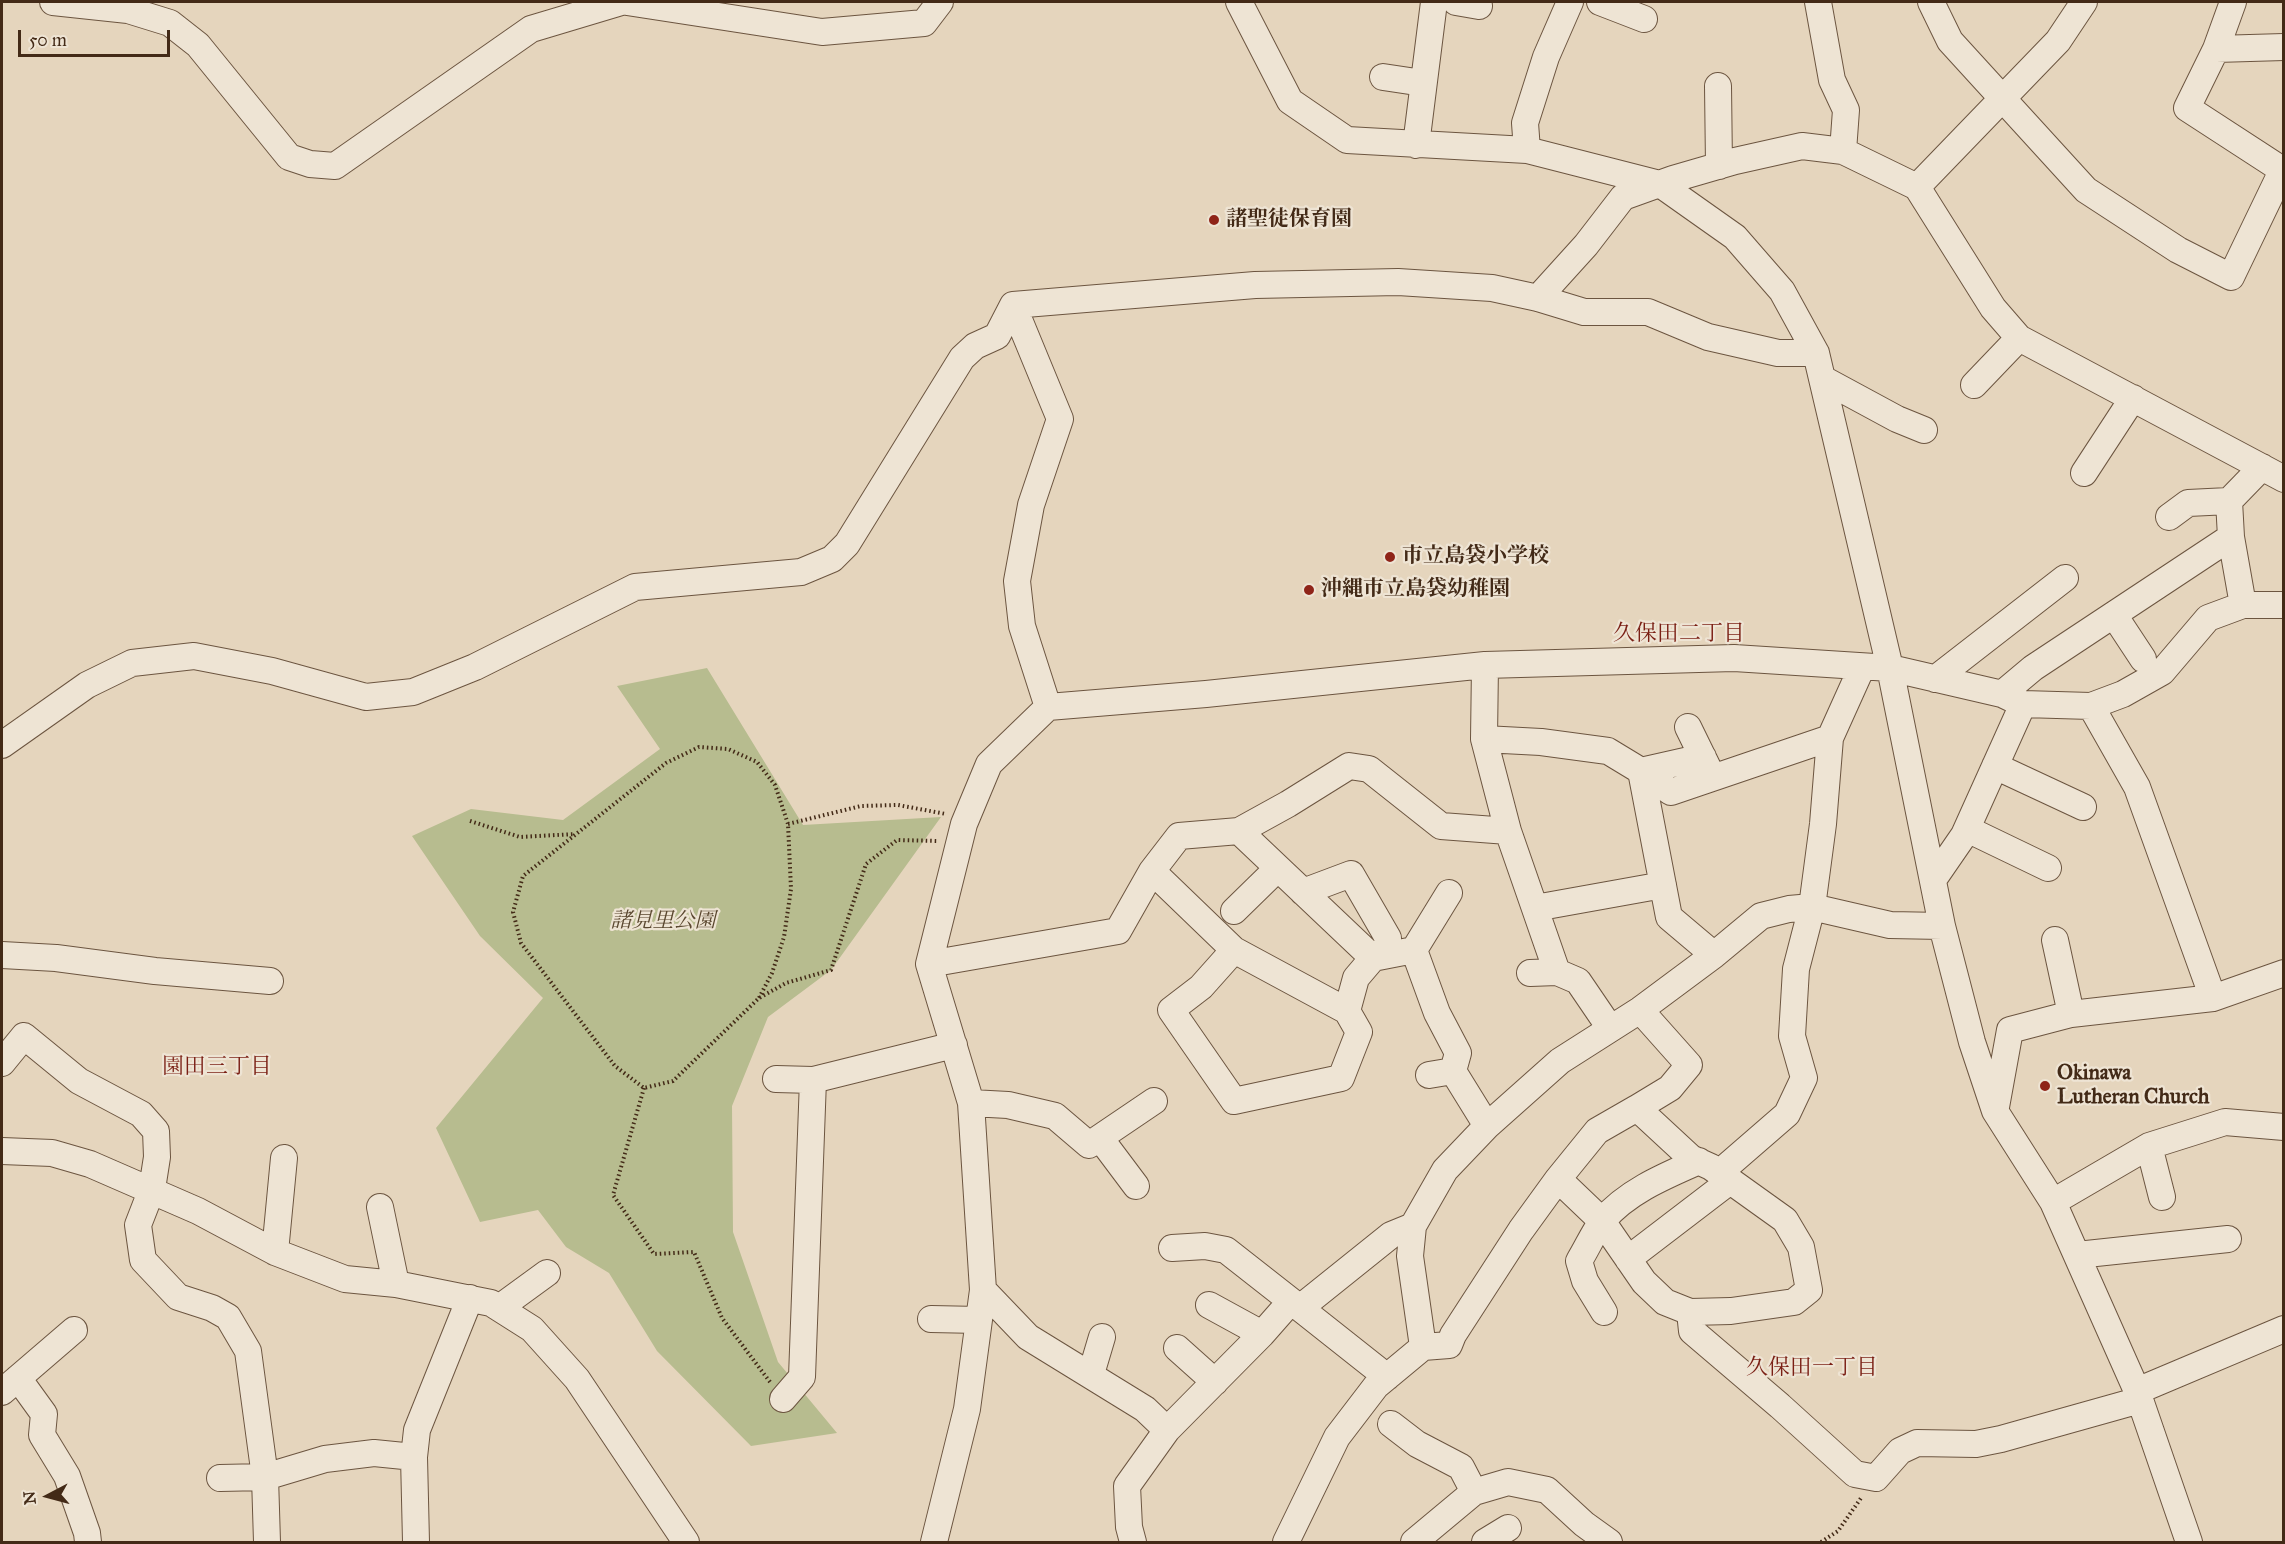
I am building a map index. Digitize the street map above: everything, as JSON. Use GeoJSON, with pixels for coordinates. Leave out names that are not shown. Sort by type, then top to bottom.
{"type":"FeatureCollection","features":[{"type":"Feature","properties":{"kind":"street"},"geometry":{"type":"LineString","coordinates":[[53,2],[128,10],[170,23],[198,45],[288,157],[310,165],[335,166],[531,29],[621,2]]}},
{"type":"Feature","properties":{"kind":"street"},"geometry":{"type":"LineString","coordinates":[[627,2],[822,32],[924,23],[940,2]]}},
{"type":"Feature","properties":{"kind":"street"},"geometry":{"type":"LineString","coordinates":[[1239,2],[1290,101],[1347,140],[1527,150],[1660,184],[1736,237],[1782,291],[1816,353],[1823,379],[1890,668],[1942,926],[1972,1042],[1995,1111],[2054,1202],[2138,1396],[2189,1542]]}},
{"type":"Feature","properties":{"kind":"street"},"geometry":{"type":"LineString","coordinates":[[1416,145],[1434,2]]}},
{"type":"Feature","properties":{"kind":"street"},"geometry":{"type":"LineString","coordinates":[[1527,150],[1525,123],[1546,57],[1570,2]]}},
{"type":"Feature","properties":{"kind":"street"},"geometry":{"type":"LineString","coordinates":[[1600,2],[1644,19]]}},
{"type":"Feature","properties":{"kind":"street"},"geometry":{"type":"LineString","coordinates":[[1818,2],[1832,80],[1846,110],[1843,151]]}},
{"type":"Feature","properties":{"kind":"street"},"geometry":{"type":"LineString","coordinates":[[1931,2],[1950,41],[2086,190],[2178,250],[2231,277],[2283,171],[2187,108],[2216,49],[2233,2]]}},
{"type":"Feature","properties":{"kind":"street"},"geometry":{"type":"LineString","coordinates":[[1917,187],[2058,41],[2084,2]]}},
{"type":"Feature","properties":{"kind":"street"},"geometry":{"type":"LineString","coordinates":[[2216,49],[2283,47]]}},
{"type":"Feature","properties":{"kind":"street"},"geometry":{"type":"LineString","coordinates":[[1383,77],[1423,83]]}},
{"type":"Feature","properties":{"kind":"street"},"geometry":{"type":"LineString","coordinates":[[1718,87],[1719,166]]}},
{"type":"Feature","properties":{"kind":"street"},"geometry":{"type":"LineString","coordinates":[[1538,298],[1586,245],[1623,197],[1719,166],[1802,146],[1843,151],[1917,187],[1993,308],[2019,338],[2273,473],[2229,501],[2188,503],[2169,517]]}},
{"type":"Feature","properties":{"kind":"street"},"geometry":{"type":"LineString","coordinates":[[1014,305],[1255,285],[1398,282],[1492,288],[1538,298],[1584,312],[1648,312],[1708,337],[1778,353],[1816,353]]}},
{"type":"Feature","properties":{"kind":"street"},"geometry":{"type":"LineString","coordinates":[[1014,305],[1060,419],[1031,506],[1017,581],[1022,627],[1048,707]]}},
{"type":"Feature","properties":{"kind":"street"},"geometry":{"type":"LineString","coordinates":[[2,745],[87,685],[132,663],[194,656],[272,671],[366,697],[413,692],[475,667],[635,587],[801,572],[832,559],[847,544],[962,358],[975,346],[997,336],[1014,305]]}},
{"type":"Feature","properties":{"kind":"street"},"geometry":{"type":"LineString","coordinates":[[1974,385],[2019,338]]}},
{"type":"Feature","properties":{"kind":"street"},"geometry":{"type":"LineString","coordinates":[[1823,379],[1924,430]]}},
{"type":"Feature","properties":{"kind":"street"},"geometry":{"type":"LineString","coordinates":[[2084,473],[2133,398]]}},
{"type":"Feature","properties":{"kind":"street"},"geometry":{"type":"LineString","coordinates":[[2229,501],[2231,537],[2243,605]]}},
{"type":"Feature","properties":{"kind":"street"},"geometry":{"type":"LineString","coordinates":[[1933,880],[1967,829],[1995,766],[2012,699],[2032,668],[2231,537]]}},
{"type":"Feature","properties":{"kind":"street"},"geometry":{"type":"LineString","coordinates":[[1935,679],[2065,578]]}},
{"type":"Feature","properties":{"kind":"street"},"geometry":{"type":"LineString","coordinates":[[934,1542],[967,1409],[983,1290],[971,1103],[930,964],[955,842],[988,764],[1048,707],[1206,694],[1485,664],[1734,658],[1825,662],[1890,668],[2012,699],[2091,706],[2123,694],[2162,672],[2208,618],[2243,605],[2283,605]]}},
{"type":"Feature","properties":{"kind":"street"},"geometry":{"type":"LineString","coordinates":[[2114,615],[2143,659]]}},
{"type":"Feature","properties":{"kind":"street"},"geometry":{"type":"LineString","coordinates":[[1485,664],[1484,739],[1508,831],[1557,972]]}},
{"type":"Feature","properties":{"kind":"street"},"geometry":{"type":"LineString","coordinates":[[1628,1259],[1716,1171],[1787,1114],[1804,1077],[1792,1036],[1796,969],[1805,908],[1823,824],[1830,738],[1862,667]]}},
{"type":"Feature","properties":{"kind":"street"},"geometry":{"type":"LineString","coordinates":[[2091,706],[2137,787],[2213,998]]}},
{"type":"Feature","properties":{"kind":"street"},"geometry":{"type":"LineString","coordinates":[[1688,727],[1708,767]]}},
{"type":"Feature","properties":{"kind":"street"},"geometry":{"type":"LineString","coordinates":[[1484,739],[1541,742],[1608,751],[1671,792],[1708,767],[1830,738]]}},
{"type":"Feature","properties":{"kind":"street"},"geometry":{"type":"LineString","coordinates":[[930,964],[1118,931],[1152,872],[1179,836],[1239,831],[1349,766],[1370,769],[1440,826],[1508,831]]}},
{"type":"Feature","properties":{"kind":"street"},"geometry":{"type":"LineString","coordinates":[[1995,766],[2083,807]]}},
{"type":"Feature","properties":{"kind":"street"},"geometry":{"type":"LineString","coordinates":[[1641,771],[1669,917],[1714,955]]}},
{"type":"Feature","properties":{"kind":"street"},"geometry":{"type":"LineString","coordinates":[[1967,829],[2048,868]]}},
{"type":"Feature","properties":{"kind":"street"},"geometry":{"type":"LineString","coordinates":[[1239,831],[1303,892],[1379,957]]}},
{"type":"Feature","properties":{"kind":"street"},"geometry":{"type":"LineString","coordinates":[[1803,865],[1805,908]]}},
{"type":"Feature","properties":{"kind":"street"},"geometry":{"type":"LineString","coordinates":[[1234,911],[1278,868]]}},
{"type":"Feature","properties":{"kind":"street"},"geometry":{"type":"LineString","coordinates":[[1152,872],[1234,950],[1347,1011],[1359,1032],[1341,1078],[1234,1101],[1171,1010],[1201,987],[1234,950]]}},
{"type":"Feature","properties":{"kind":"street"},"geometry":{"type":"LineString","coordinates":[[1303,892],[1351,874],[1388,938],[1379,957],[1356,978],[1305,988]]}},
{"type":"Feature","properties":{"kind":"street"},"geometry":{"type":"LineString","coordinates":[[1535,908],[1663,885]]}},
{"type":"Feature","properties":{"kind":"street"},"geometry":{"type":"LineString","coordinates":[[1379,957],[1414,950],[1449,893]]}},
{"type":"Feature","properties":{"kind":"street"},"geometry":{"type":"LineString","coordinates":[[1424,1347],[1410,1256],[1413,1226],[1445,1170],[1487,1126],[1560,1061],[1640,1010],[1714,955],[1761,916],[1805,908],[1890,925],[1942,926]]}},
{"type":"Feature","properties":{"kind":"street"},"geometry":{"type":"LineString","coordinates":[[2055,940],[2071,1014]]}},
{"type":"Feature","properties":{"kind":"street"},"geometry":{"type":"LineString","coordinates":[[1414,950],[1437,1013],[1458,1053],[1441,1073],[1487,1126]]}},
{"type":"Feature","properties":{"kind":"street"},"geometry":{"type":"LineString","coordinates":[[2,955],[56,958],[155,971],[270,981]]}},
{"type":"Feature","properties":{"kind":"street"},"geometry":{"type":"LineString","coordinates":[[1530,973],[1557,972],[1578,981],[1610,1028]]}},
{"type":"Feature","properties":{"kind":"street"},"geometry":{"type":"LineString","coordinates":[[1995,1111],[2010,1030],[2071,1014],[2213,998],[2283,973]]}},
{"type":"Feature","properties":{"kind":"street"},"geometry":{"type":"LineString","coordinates":[[1347,1011],[1356,978]]}},
{"type":"Feature","properties":{"kind":"street"},"geometry":{"type":"LineString","coordinates":[[1286,1542],[1337,1437],[1376,1386],[1424,1347],[1449,1345],[1453,1335],[1521,1230],[1597,1131],[1670,1088],[1689,1065],[1640,1010]]}},
{"type":"Feature","properties":{"kind":"street"},"geometry":{"type":"LineString","coordinates":[[2,1063],[24,1036],[79,1081],[141,1114],[156,1131],[157,1157],[152,1189],[138,1225],[142,1260],[178,1297],[212,1308],[228,1317],[248,1351],[265,1477],[267,1542]]}},
{"type":"Feature","properties":{"kind":"street"},"geometry":{"type":"LineString","coordinates":[[776,1078],[813,1080],[954,1045]]}},
{"type":"Feature","properties":{"kind":"street"},"geometry":{"type":"LineString","coordinates":[[783,1399],[801,1377],[813,1080]]}},
{"type":"Feature","properties":{"kind":"street"},"geometry":{"type":"LineString","coordinates":[[971,1103],[1008,1105],[1055,1116],[1089,1145],[1154,1101]]}},
{"type":"Feature","properties":{"kind":"street"},"geometry":{"type":"LineString","coordinates":[[1558,1179],[1602,1221],[1644,1282],[1665,1302],[1690,1312],[1731,1311],[1794,1302],[1809,1290],[1801,1247],[1785,1220],[1716,1171],[1691,1158],[1637,1108]]}},
{"type":"Feature","properties":{"kind":"street"},"geometry":{"type":"LineString","coordinates":[[2054,1202],[2149,1146],[2225,1122],[2283,1127]]}},
{"type":"Feature","properties":{"kind":"street"},"geometry":{"type":"LineString","coordinates":[[1100,1138],[1136,1186]]}},
{"type":"Feature","properties":{"kind":"street"},"geometry":{"type":"LineString","coordinates":[[2149,1146],[2162,1197]]}},
{"type":"Feature","properties":{"kind":"street"},"geometry":{"type":"LineString","coordinates":[[2,1151],[52,1153],[90,1164],[152,1189],[275,1252],[345,1279],[396,1284],[491,1303],[532,1329],[577,1379],[686,1542]]}},
{"type":"Feature","properties":{"kind":"street"},"geometry":{"type":"LineString","coordinates":[[275,1252],[284,1158]]}},
{"type":"Feature","properties":{"kind":"street"},"geometry":{"type":"LineString","coordinates":[[1604,1312],[1585,1281],[1580,1261],[1602,1221],[1619,1205],[1656,1180],[1716,1171]]}},
{"type":"Feature","properties":{"kind":"street"},"geometry":{"type":"LineString","coordinates":[[380,1207],[396,1284]]}},
{"type":"Feature","properties":{"kind":"street"},"geometry":{"type":"LineString","coordinates":[[1133,1542],[1127,1486],[1167,1430],[1262,1334],[1296,1304],[1391,1235],[1413,1226]]}},
{"type":"Feature","properties":{"kind":"street"},"geometry":{"type":"LineString","coordinates":[[2077,1255],[2228,1239]]}},
{"type":"Feature","properties":{"kind":"street"},"geometry":{"type":"LineString","coordinates":[[1172,1248],[1205,1246],[1226,1250],[1387,1377]]}},
{"type":"Feature","properties":{"kind":"street"},"geometry":{"type":"LineString","coordinates":[[498,1308],[547,1273]]}},
{"type":"Feature","properties":{"kind":"street"},"geometry":{"type":"LineString","coordinates":[[983,1290],[1028,1337],[1145,1409],[1167,1430]]}},
{"type":"Feature","properties":{"kind":"street"},"geometry":{"type":"LineString","coordinates":[[416,1542],[414,1457],[417,1430],[470,1298]]}},
{"type":"Feature","properties":{"kind":"street"},"geometry":{"type":"LineString","coordinates":[[1209,1305],[1262,1334]]}},
{"type":"Feature","properties":{"kind":"street"},"geometry":{"type":"LineString","coordinates":[[1690,1312],[1692,1331],[1855,1474],[1876,1478],[1900,1451],[1917,1443],[1976,1444],[2001,1439],[2138,1396],[2283,1329]]}},
{"type":"Feature","properties":{"kind":"street"},"geometry":{"type":"LineString","coordinates":[[931,1319],[979,1320]]}},
{"type":"Feature","properties":{"kind":"street"},"geometry":{"type":"LineString","coordinates":[[74,1330],[10,1385],[44,1414],[42,1435],[67,1476],[88,1542]]}},
{"type":"Feature","properties":{"kind":"street"},"geometry":{"type":"LineString","coordinates":[[1091,1374],[1102,1337]]}},
{"type":"Feature","properties":{"kind":"street"},"geometry":{"type":"LineString","coordinates":[[1177,1348],[1215,1382]]}},
{"type":"Feature","properties":{"kind":"street"},"geometry":{"type":"LineString","coordinates":[[1391,1424],[1417,1444],[1461,1467],[1474,1492]]}},
{"type":"Feature","properties":{"kind":"street"},"geometry":{"type":"LineString","coordinates":[[220,1478],[265,1477],[325,1459],[374,1453],[414,1457]]}},
{"type":"Feature","properties":{"kind":"street"},"geometry":{"type":"LineString","coordinates":[[1414,1542],[1474,1492],[1508,1482],[1547,1490],[1584,1524],[1609,1542]]}},
{"type":"Feature","properties":{"kind":"street"},"geometry":{"type":"LineString","coordinates":[[1485,1542],[1508,1528]]}},
{"type":"Feature","properties":{"kind":"path"},"geometry":{"type":"LineString","coordinates":[[759,998],[772,973],[784,938],[791,889],[788,824],[775,785],[758,762],[728,749],[699,747],[666,763],[523,876],[513,912],[521,943],[615,1066],[644,1088],[673,1082],[759,998],[786,983],[831,970],[866,864],[897,840],[955,842],[948,815],[898,805],[861,806],[788,824]]}},
{"type":"Feature","properties":{"kind":"path"},"geometry":{"type":"LineString","coordinates":[[470,821],[520,837],[576,834]]}},
{"type":"Feature","properties":{"kind":"path"},"geometry":{"type":"LineString","coordinates":[[644,1088],[613,1195],[654,1254],[694,1252],[722,1318],[783,1399]]}},
{"type":"Feature","properties":{"kind":"path"},"geometry":{"type":"LineString","coordinates":[[1821,1542],[1838,1531],[1876,1478]]}},
{"type":"Feature","properties":{"kind":"green space","name":"諸見里公園"},"geometry":{"type":"Polygon","coordinates":[[[707,668],[803,825],[941,817],[831,970],[768,1017],[732,1106],[733,1232],[778,1362],[837,1433],[751,1446],[657,1351],[609,1273],[566,1247],[538,1210],[480,1222],[436,1128],[543,998],[480,936],[412,836],[471,809],[563,820],[660,749],[617,686],[707,668]]]}},
{"type":"Feature","properties":{"kind":"place","name":"諸聖徒保育園"},"geometry":{"type":"Point","coordinates":[1214,220]}},
{"type":"Feature","properties":{"kind":"place","name":"市立島袋小学校"},"geometry":{"type":"Point","coordinates":[1390,557]}},
{"type":"Feature","properties":{"kind":"place","name":"沖縄市立島袋幼稚園"},"geometry":{"type":"Point","coordinates":[1309,590]}},
{"type":"Feature","properties":{"kind":"place","name":"Okinawa Lutheran Church"},"geometry":{"type":"Point","coordinates":[2045,1086]}},
{"type":"Feature","properties":{"kind":"district","name":"久保田二丁目"},"geometry":{"type":"Point","coordinates":[1679,635]}},
{"type":"Feature","properties":{"kind":"district","name":"園田三丁目"},"geometry":{"type":"Point","coordinates":[217,1068]}},
{"type":"Feature","properties":{"kind":"district","name":"久保田一丁目"},"geometry":{"type":"Point","coordinates":[1812,1369]}}]}
